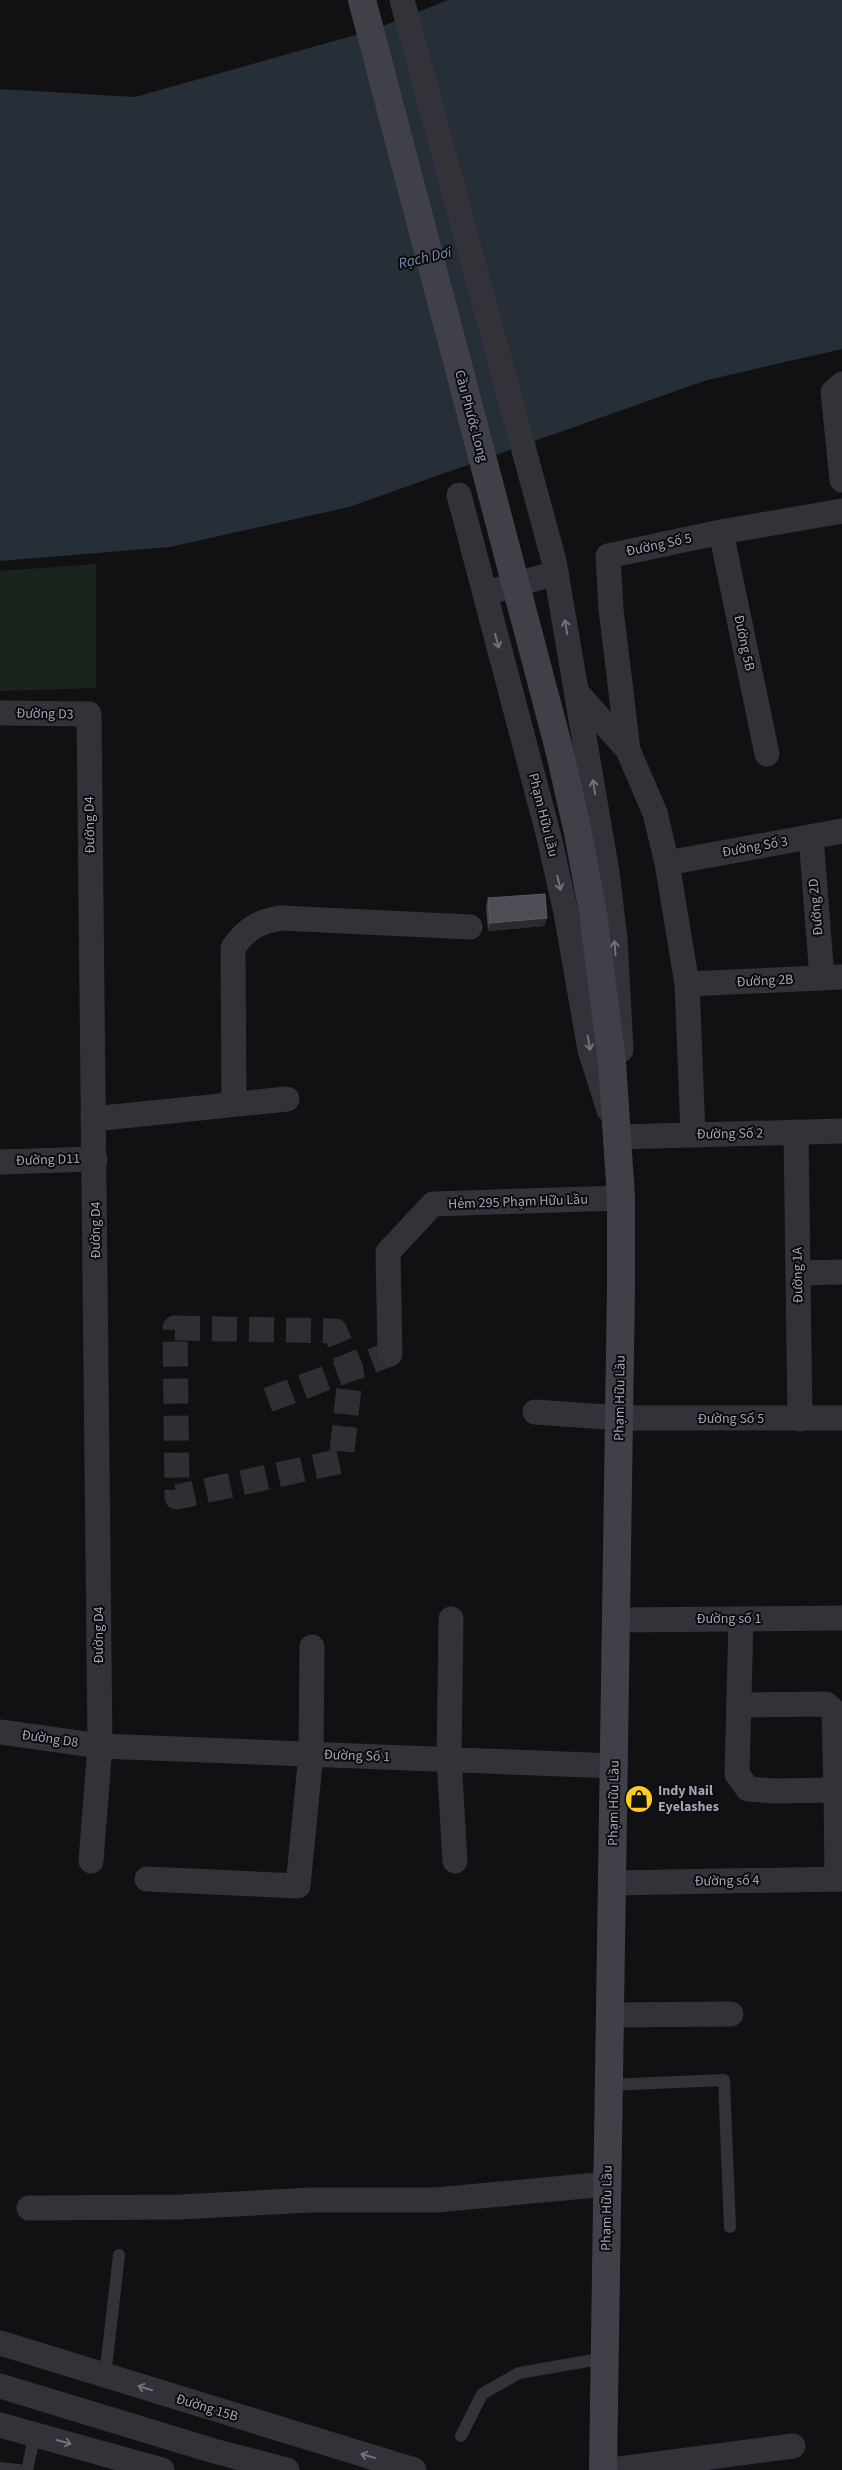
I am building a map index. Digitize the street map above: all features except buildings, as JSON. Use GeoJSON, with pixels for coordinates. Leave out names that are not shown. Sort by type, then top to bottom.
{"type":"FeatureCollection","features":[{"type":"Feature","properties":{"kind":"main road","name":"Cầu Phước Long"},"geometry":{"type":"LineString","coordinates":[[362,0],[555,734],[578,833]]}},
{"type":"Feature","properties":{"kind":"main road","name":"Phạm Hữu Lầu"},"geometry":{"type":"LineString","coordinates":[[578,833],[604,987],[618,1137],[620,1198],[620,1418],[603,2470]]}},
{"type":"Feature","properties":{"kind":"street"},"geometry":{"type":"LineString","coordinates":[[402,0],[555,567],[485,594]]}},
{"type":"Feature","properties":{"kind":"street"},"geometry":{"type":"LineString","coordinates":[[842,384],[833,392],[842,480]]}},
{"type":"Feature","properties":{"kind":"street","name":"Phạm Hữu Lầu"},"geometry":{"type":"LineString","coordinates":[[459,495],[549,837],[566,913],[590,1050],[618,1137]]}},
{"type":"Feature","properties":{"kind":"street","name":"Đường Số 5"},"geometry":{"type":"LineString","coordinates":[[628,750],[611,609],[608,556],[721,532],[842,511]]}},
{"type":"Feature","properties":{"kind":"street","name":"Đường 5B"},"geometry":{"type":"LineString","coordinates":[[721,532],[767,754]]}},
{"type":"Feature","properties":{"kind":"street","name":"Phạm Hữu Lầu"},"geometry":{"type":"LineString","coordinates":[[555,567],[608,872],[622,1072],[618,1137]]}},
{"type":"Feature","properties":{"kind":"street"},"geometry":{"type":"LineString","coordinates":[[578,694],[628,750],[655,813],[667,863],[688,984],[693,1134]]}},
{"type":"Feature","properties":{"kind":"street","name":"Đường D3"},"geometry":{"type":"LineString","coordinates":[[0,713],[89,714]]}},
{"type":"Feature","properties":{"kind":"street","name":"Đường D4"},"geometry":{"type":"LineString","coordinates":[[89,714],[93,1119],[96,1159],[100,1746],[91,1861]]}},
{"type":"Feature","properties":{"kind":"street","name":"Đường Số 3"},"geometry":{"type":"LineString","coordinates":[[667,863],[842,831]]}},
{"type":"Feature","properties":{"kind":"street","name":"Đường 2D"},"geometry":{"type":"LineString","coordinates":[[811,837],[832,978]]}},
{"type":"Feature","properties":{"kind":"street"},"geometry":{"type":"LineString","coordinates":[[234,1104],[232,948],[241,936],[253,926],[266,920],[281,918],[470,927]]}},
{"type":"Feature","properties":{"kind":"street","name":"Đường 2B"},"geometry":{"type":"LineString","coordinates":[[688,984],[832,978]]}},
{"type":"Feature","properties":{"kind":"street"},"geometry":{"type":"LineString","coordinates":[[93,1119],[287,1099]]}},
{"type":"Feature","properties":{"kind":"street","name":"Đường Số 2"},"geometry":{"type":"LineString","coordinates":[[618,1137],[842,1131]]}},
{"type":"Feature","properties":{"kind":"street","name":"Đường 1A"},"geometry":{"type":"LineString","coordinates":[[796,1132],[800,1419]]}},
{"type":"Feature","properties":{"kind":"street","name":"Đường D11"},"geometry":{"type":"LineString","coordinates":[[0,1162],[96,1159]]}},
{"type":"Feature","properties":{"kind":"street","name":"Hẻm 295 Phạm Hữu Lầu"},"geometry":{"type":"LineString","coordinates":[[390,1354],[388,1252],[433,1204],[620,1198]]}},
{"type":"Feature","properties":{"kind":"street"},"geometry":{"type":"LineString","coordinates":[[798,1273],[842,1272]]}},
{"type":"Feature","properties":{"kind":"street","name":"Đường Số 5"},"geometry":{"type":"LineString","coordinates":[[535,1412],[620,1418],[842,1418]]}},
{"type":"Feature","properties":{"kind":"street","name":"Đường số 1"},"geometry":{"type":"LineString","coordinates":[[616,1620],[842,1618]]}},
{"type":"Feature","properties":{"kind":"street"},"geometry":{"type":"LineString","coordinates":[[451,1619],[449,1760],[455,1861]]}},
{"type":"Feature","properties":{"kind":"street"},"geometry":{"type":"LineString","coordinates":[[741,1619],[737,1774],[748,1788],[774,1792],[836,1790]]}},
{"type":"Feature","properties":{"kind":"street"},"geometry":{"type":"LineString","coordinates":[[146,1879],[298,1886],[311,1754],[312,1647]]}},
{"type":"Feature","properties":{"kind":"street"},"geometry":{"type":"LineString","coordinates":[[739,1705],[826,1704],[834,1711],[838,1731],[836,1790],[840,1879]]}},
{"type":"Feature","properties":{"kind":"street","name":"Đường D8"},"geometry":{"type":"LineString","coordinates":[[0,1732],[100,1746]]}},
{"type":"Feature","properties":{"kind":"street","name":"Đường Số 1"},"geometry":{"type":"LineString","coordinates":[[100,1746],[614,1766]]}},
{"type":"Feature","properties":{"kind":"street","name":"Đường số 4"},"geometry":{"type":"LineString","coordinates":[[612,1882],[840,1879]]}},
{"type":"Feature","properties":{"kind":"street"},"geometry":{"type":"LineString","coordinates":[[610,2015],[731,2014]]}},
{"type":"Feature","properties":{"kind":"street"},"geometry":{"type":"LineString","coordinates":[[29,2208],[180,2207],[311,2200],[436,2200],[607,2184]]}},
{"type":"Feature","properties":{"kind":"street","name":"Đường 15B"},"geometry":{"type":"LineString","coordinates":[[0,2344],[414,2470]]}},
{"type":"Feature","properties":{"kind":"street"},"geometry":{"type":"LineString","coordinates":[[0,2386],[214,2451],[287,2470]]}},
{"type":"Feature","properties":{"kind":"street"},"geometry":{"type":"LineString","coordinates":[[0,2424],[162,2470]]}},
{"type":"Feature","properties":{"kind":"street"},"geometry":{"type":"LineString","coordinates":[[612,2470],[794,2446]]}},
{"type":"Feature","properties":{"kind":"lane"},"geometry":{"type":"LineString","coordinates":[[609,2085],[724,2080],[730,2226]]}},
{"type":"Feature","properties":{"kind":"lane"},"geometry":{"type":"LineString","coordinates":[[105,2376],[119,2254]]}},
{"type":"Feature","properties":{"kind":"lane"},"geometry":{"type":"LineString","coordinates":[[461,2436],[482,2394],[519,2373],[605,2358]]}},
{"type":"Feature","properties":{"kind":"lane"},"geometry":{"type":"LineString","coordinates":[[27,2470],[35,2434]]}},
{"type":"Feature","properties":{"kind":"lane"},"geometry":{"type":"LineString","coordinates":[[0,2468],[19,2470]]}},
{"type":"Feature","properties":{"kind":"shaded area"},"geometry":{"type":"Polygon","coordinates":[[[96,564],[96,688],[0,691],[0,571],[96,564]]]}},
{"type":"Feature","properties":{"kind":"water","name":"Rạch Dơi"},"geometry":{"type":"Polygon","coordinates":[[[448,0],[842,0],[842,349],[707,380],[349,507],[170,547],[0,561],[0,89],[135,97],[373,30],[448,0]]]}},
{"type":"Feature","properties":{"kind":"tunnel"},"geometry":{"type":"LineString","coordinates":[[175,1328],[335,1331],[351,1369],[341,1461],[177,1497],[175,1328]]}},
{"type":"Feature","properties":{"kind":"tunnel"},"geometry":{"type":"LineString","coordinates":[[268,1400],[390,1354]]}},
{"type":"Feature","properties":{"kind":"place","name":"Indy Nail Eyelashes"},"geometry":{"type":"Point","coordinates":[639,1799]}}]}
